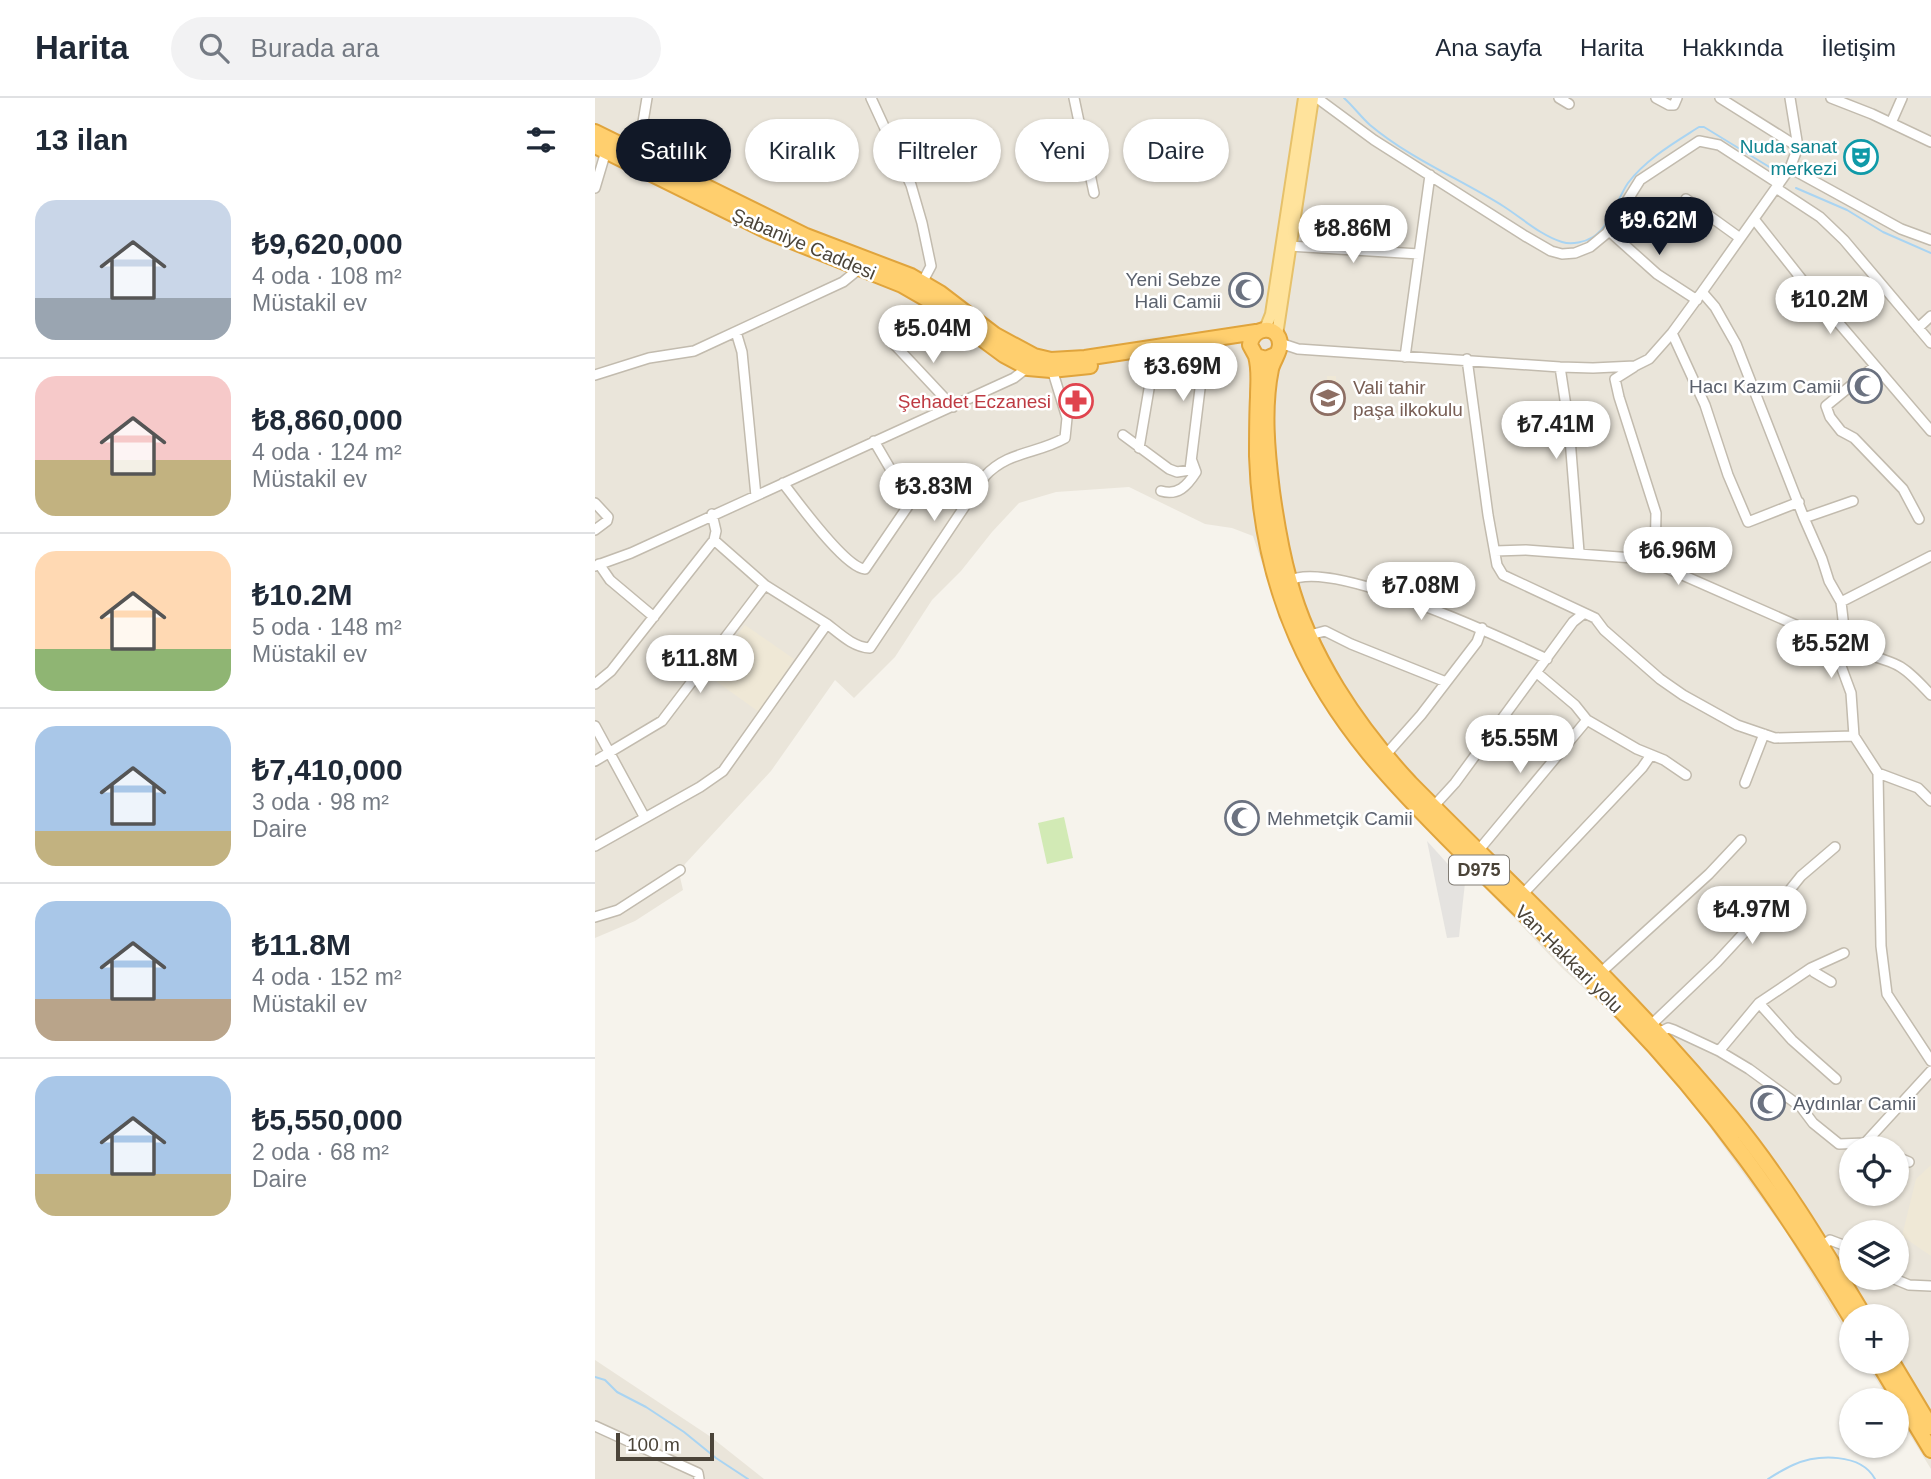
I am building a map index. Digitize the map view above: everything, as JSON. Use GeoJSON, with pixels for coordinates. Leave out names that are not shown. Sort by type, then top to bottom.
{"type":"FeatureCollection","features":[{"type":"Feature","properties":{"kind":"highway"},"geometry":{"type":"LineString","coordinates":[[595,132],[616,143]]}},
{"type":"Feature","properties":{"kind":"highway","name":"Şabaniye Caddesi"},"geometry":{"type":"LineString","coordinates":[[600,148],[769,232],[902,285],[926,298],[1004,355],[1051,365],[1235,346],[1266,359],[1271,339]]}},
{"type":"Feature","properties":{"kind":"highway"},"geometry":{"type":"LineString","coordinates":[[695,182],[806,236],[901,272],[922,283],[940,293],[1031,362]]}},
{"type":"Feature","properties":{"kind":"highway"},"geometry":{"type":"LineString","coordinates":[[1051,365],[1084,358],[1271,339]]}},
{"type":"Feature","properties":{"kind":"highway","name":"Van-Hakkari yolu"},"geometry":{"type":"LineString","coordinates":[[1271,339],[1251,340],[1259,369],[1257,424],[1264,473],[1267,541],[1277,587],[1298,640],[1381,761],[1596,976],[1740,1149],[1787,1214],[1842,1304]]}},
{"type":"Feature","properties":{"kind":"highway","name":"D975"},"geometry":{"type":"LineString","coordinates":[[1271,339],[1264,473],[1289,581],[1337,699]]}},
{"type":"Feature","properties":{"kind":"highway","name":"D975"},"geometry":{"type":"LineString","coordinates":[[1381,761],[1478,851],[1596,976],[1655,1029],[1743,1133],[1822,1246],[1857,1304]]}},
{"type":"Feature","properties":{"kind":"highway"},"geometry":{"type":"LineString","coordinates":[[1885,1374],[1931,1450]]}},
{"type":"Feature","properties":{"kind":"highway"},"geometry":{"type":"LineString","coordinates":[[1899,1374],[1931,1427]]}},
{"type":"Feature","properties":{"kind":"main road"},"geometry":{"type":"LineString","coordinates":[[1271,339],[1271,314],[1304,98]]}},
{"type":"Feature","properties":{"kind":"main road"},"geometry":{"type":"LineString","coordinates":[[1271,339],[1315,98]]}},
{"type":"Feature","properties":{"kind":"street"},"geometry":{"type":"LineString","coordinates":[[644,119],[647,98]]}},
{"type":"Feature","properties":{"kind":"street"},"geometry":{"type":"LineString","coordinates":[[871,98],[911,185],[922,223],[931,266],[922,283]]}},
{"type":"Feature","properties":{"kind":"street"},"geometry":{"type":"LineString","coordinates":[[1074,98],[1094,192]]}},
{"type":"Feature","properties":{"kind":"street"},"geometry":{"type":"LineString","coordinates":[[1315,98],[1430,175],[1551,251],[1562,254],[1575,253],[1590,247],[1608,230],[1640,180],[1699,141],[1719,145],[1820,217],[1867,266],[1931,343]]}},
{"type":"Feature","properties":{"kind":"street"},"geometry":{"type":"LineString","coordinates":[[1559,98],[1569,104]]}},
{"type":"Feature","properties":{"kind":"street"},"geometry":{"type":"LineString","coordinates":[[1656,98],[1669,106],[1674,105],[1677,98]]}},
{"type":"Feature","properties":{"kind":"street"},"geometry":{"type":"LineString","coordinates":[[1720,98],[1798,147]]}},
{"type":"Feature","properties":{"kind":"street"},"geometry":{"type":"LineString","coordinates":[[1831,98],[1846,101],[1931,142]]}},
{"type":"Feature","properties":{"kind":"street"},"geometry":{"type":"LineString","coordinates":[[1891,123],[1902,98]]}},
{"type":"Feature","properties":{"kind":"street"},"geometry":{"type":"LineString","coordinates":[[1655,562],[1657,524],[1654,502],[1615,379],[1649,359],[1672,333],[1790,168],[1798,147],[1790,99]]}},
{"type":"Feature","properties":{"kind":"street"},"geometry":{"type":"LineString","coordinates":[[595,188],[600,148]]}},
{"type":"Feature","properties":{"kind":"street"},"geometry":{"type":"LineString","coordinates":[[1790,168],[1901,229],[1931,240]]}},
{"type":"Feature","properties":{"kind":"street"},"geometry":{"type":"LineString","coordinates":[[1405,357],[1430,175]]}},
{"type":"Feature","properties":{"kind":"street"},"geometry":{"type":"LineString","coordinates":[[1686,199],[1740,238]]}},
{"type":"Feature","properties":{"kind":"street"},"geometry":{"type":"LineString","coordinates":[[1754,219],[1931,431]]}},
{"type":"Feature","properties":{"kind":"street"},"geometry":{"type":"LineString","coordinates":[[1608,230],[1657,274],[1700,296],[1715,307],[1736,344],[1829,581],[1841,602],[1844,628],[1834,647],[1851,693],[1854,736],[1878,773],[1881,946],[1887,994],[1931,1061]]}},
{"type":"Feature","properties":{"kind":"street"},"geometry":{"type":"LineString","coordinates":[[1289,246],[1419,254]]}},
{"type":"Feature","properties":{"kind":"street"},"geometry":{"type":"LineString","coordinates":[[595,375],[649,358],[694,351],[843,282],[859,268]]}},
{"type":"Feature","properties":{"kind":"street"},"geometry":{"type":"LineString","coordinates":[[1918,328],[1931,316]]}},
{"type":"Feature","properties":{"kind":"street"},"geometry":{"type":"LineString","coordinates":[[736,331],[741,352],[756,496]]}},
{"type":"Feature","properties":{"kind":"street"},"geometry":{"type":"LineString","coordinates":[[1672,333],[1705,405],[1728,475],[1748,522],[1799,502]]}},
{"type":"Feature","properties":{"kind":"street"},"geometry":{"type":"LineString","coordinates":[[1271,339],[1298,349],[1405,357],[1560,367],[1635,366]]}},
{"type":"Feature","properties":{"kind":"street"},"geometry":{"type":"LineString","coordinates":[[893,343],[953,407]]}},
{"type":"Feature","properties":{"kind":"street"},"geometry":{"type":"LineString","coordinates":[[1122,435],[1152,459],[1177,472],[1190,470],[1205,348]]}},
{"type":"Feature","properties":{"kind":"street"},"geometry":{"type":"LineString","coordinates":[[1139,448],[1149,389],[1149,356]]}},
{"type":"Feature","properties":{"kind":"street"},"geometry":{"type":"LineString","coordinates":[[1467,359],[1497,565],[1503,575],[1595,618],[1604,630],[1660,679],[1737,725],[1775,738],[1854,736]]}},
{"type":"Feature","properties":{"kind":"street"},"geometry":{"type":"LineString","coordinates":[[654,617],[610,580],[597,565],[953,407],[1014,378],[1031,362]]}},
{"type":"Feature","properties":{"kind":"street"},"geometry":{"type":"LineString","coordinates":[[713,540],[765,585],[850,641],[862,648],[870,648],[985,476],[996,464],[1006,458],[1049,447],[1065,438],[1067,418],[1051,365]]}},
{"type":"Feature","properties":{"kind":"street"},"geometry":{"type":"LineString","coordinates":[[1875,366],[1826,406],[1830,418],[1841,430],[1854,438],[1903,489],[1919,519]]}},
{"type":"Feature","properties":{"kind":"street"},"geometry":{"type":"LineString","coordinates":[[1560,367],[1569,426],[1579,552]]}},
{"type":"Feature","properties":{"kind":"street"},"geometry":{"type":"LineString","coordinates":[[783,483],[839,551],[860,569],[865,569],[908,506],[905,494],[874,441]]}},
{"type":"Feature","properties":{"kind":"street"},"geometry":{"type":"LineString","coordinates":[[1161,491],[1170,494],[1179,491],[1190,481],[1196,472],[1192,461]]}},
{"type":"Feature","properties":{"kind":"street"},"geometry":{"type":"LineString","coordinates":[[1804,518],[1853,501]]}},
{"type":"Feature","properties":{"kind":"street"},"geometry":{"type":"LineString","coordinates":[[595,503],[607,516],[607,521],[595,530]]}},
{"type":"Feature","properties":{"kind":"street"},"geometry":{"type":"LineString","coordinates":[[595,684],[611,671],[713,540],[716,531],[712,514]]}},
{"type":"Feature","properties":{"kind":"street"},"geometry":{"type":"LineString","coordinates":[[1495,551],[1579,552],[1655,562],[1814,633],[1823,635],[1844,628]]}},
{"type":"Feature","properties":{"kind":"street"},"geometry":{"type":"LineString","coordinates":[[1841,602],[1930,558]]}},
{"type":"Feature","properties":{"kind":"street"},"geometry":{"type":"LineString","coordinates":[[1289,581],[1297,577],[1317,575],[1347,581],[1482,628],[1547,659]]}},
{"type":"Feature","properties":{"kind":"street"},"geometry":{"type":"LineString","coordinates":[[595,761],[662,721],[765,585]]}},
{"type":"Feature","properties":{"kind":"street"},"geometry":{"type":"LineString","coordinates":[[1433,807],[1455,783],[1573,622],[1583,614]]}},
{"type":"Feature","properties":{"kind":"street"},"geometry":{"type":"LineString","coordinates":[[595,846],[700,787],[723,771],[827,624]]}},
{"type":"Feature","properties":{"kind":"street"},"geometry":{"type":"LineString","coordinates":[[1381,761],[1477,642],[1482,628]]}},
{"type":"Feature","properties":{"kind":"street"},"geometry":{"type":"LineString","coordinates":[[1310,635],[1325,631],[1446,682]]}},
{"type":"Feature","properties":{"kind":"street"},"geometry":{"type":"LineString","coordinates":[[1834,647],[1847,648],[1895,662],[1931,695]]}},
{"type":"Feature","properties":{"kind":"street"},"geometry":{"type":"LineString","coordinates":[[1537,673],[1575,705],[1587,720],[1664,760],[1686,775]]}},
{"type":"Feature","properties":{"kind":"street"},"geometry":{"type":"LineString","coordinates":[[1478,851],[1587,720]]}},
{"type":"Feature","properties":{"kind":"street"},"geometry":{"type":"LineString","coordinates":[[595,726],[645,818]]}},
{"type":"Feature","properties":{"kind":"street"},"geometry":{"type":"LineString","coordinates":[[1745,783],[1764,734]]}},
{"type":"Feature","properties":{"kind":"street"},"geometry":{"type":"LineString","coordinates":[[1522,895],[1642,768],[1651,755]]}},
{"type":"Feature","properties":{"kind":"street"},"geometry":{"type":"LineString","coordinates":[[1878,773],[1918,788],[1931,801]]}},
{"type":"Feature","properties":{"kind":"street"},"geometry":{"type":"LineString","coordinates":[[1596,976],[1709,874],[1741,840]]}},
{"type":"Feature","properties":{"kind":"street"},"geometry":{"type":"LineString","coordinates":[[1655,1029],[1753,923],[1835,847]]}},
{"type":"Feature","properties":{"kind":"street"},"geometry":{"type":"LineString","coordinates":[[595,917],[618,910],[680,870]]}},
{"type":"Feature","properties":{"kind":"street"},"geometry":{"type":"LineString","coordinates":[[1719,1051],[1759,1003],[1811,968],[1844,953]]}},
{"type":"Feature","properties":{"kind":"street"},"geometry":{"type":"LineString","coordinates":[[1811,968],[1831,982]]}},
{"type":"Feature","properties":{"kind":"street"},"geometry":{"type":"LineString","coordinates":[[1759,1003],[1792,1041],[1836,1079]]}},
{"type":"Feature","properties":{"kind":"street"},"geometry":{"type":"LineString","coordinates":[[1655,1029],[1674,1030],[1719,1051],[1801,1107],[1813,1123],[1839,1144]]}},
{"type":"Feature","properties":{"kind":"street"},"geometry":{"type":"LineString","coordinates":[[1871,1136],[1931,1071]]}},
{"type":"Feature","properties":{"kind":"street"},"geometry":{"type":"LineString","coordinates":[[1822,1246],[1830,1240],[1839,1243]]}},
{"type":"Feature","properties":{"kind":"street"},"geometry":{"type":"LineString","coordinates":[[1909,1285],[1931,1286]]}},
{"type":"Feature","properties":{"kind":"street"},"geometry":{"type":"LineString","coordinates":[[595,1426],[698,1473],[699,1479]]}},
{"type":"Feature","properties":{"kind":"shaded area"},"geometry":{"type":"Polygon","coordinates":[[[595,98],[1931,98],[1931,1469],[1909,1433],[1909,1388],[1881,1388],[1873,1374],[1909,1374],[1909,1304],[1839,1304],[1839,1320],[1786,1232],[1685,1093],[1638,1038],[1562,968],[1370,767],[1318,695],[1278,611],[1253,536],[1232,528],[1205,524],[1129,487],[1056,492],[1019,503],[961,571],[932,600],[895,657],[854,698],[835,680],[771,771],[685,864],[680,877],[683,890],[635,921],[595,938],[595,98]]]}},
{"type":"Feature","properties":{"kind":"shaded area","name":"Vali tahir paşa ilkokulu"},"geometry":{"type":"Polygon","coordinates":[[[1327,376],[1336,376],[1339,381],[1337,416],[1317,415],[1319,380],[1327,380],[1327,376]]]}},
{"type":"Feature","properties":{"kind":"shaded area"},"geometry":{"type":"Polygon","coordinates":[[[745,625],[794,659],[759,712],[706,674],[745,625]]]}},
{"type":"Feature","properties":{"kind":"shaded area"},"geometry":{"type":"Polygon","coordinates":[[[1427,841],[1465,883],[1459,937],[1447,938],[1427,841]]]}},
{"type":"Feature","properties":{"kind":"shaded area"},"geometry":{"type":"Polygon","coordinates":[[[1931,1165],[1931,1256],[1909,1241],[1909,1220],[1906,1220],[1916,1179],[1931,1165]]]}},
{"type":"Feature","properties":{"kind":"shaded area"},"geometry":{"type":"Polygon","coordinates":[[[595,1360],[711,1437],[764,1479],[595,1479],[595,1360]]]}},
{"type":"Feature","properties":{"kind":"green space"},"geometry":{"type":"Polygon","coordinates":[[[1064,817],[1073,858],[1047,864],[1038,823],[1064,817]]]}},
{"type":"Feature","properties":{"kind":"waterway"},"geometry":{"type":"LineString","coordinates":[[1344,98],[1370,125],[1401,148],[1503,206],[1546,235],[1566,243],[1582,242],[1599,232],[1609,220],[1635,174],[1661,152],[1699,127],[1704,127],[1771,168]]}},
{"type":"Feature","properties":{"kind":"waterway"},"geometry":{"type":"LineString","coordinates":[[1796,188],[1847,210],[1883,232],[1931,253]]}},
{"type":"Feature","properties":{"kind":"waterway"},"geometry":{"type":"LineString","coordinates":[[595,1377],[605,1380],[617,1392],[684,1432],[748,1479]]}},
{"type":"Feature","properties":{"kind":"waterway"},"geometry":{"type":"LineString","coordinates":[[1768,1479],[1803,1461],[1826,1458],[1860,1464],[1875,1479]]}},
{"type":"Feature","properties":{"kind":"place","name":"Nuda sanat merkezi"},"geometry":{"type":"Point","coordinates":[1861,157]}},
{"type":"Feature","properties":{"kind":"place","name":"Yeni Sebze Hali Camii"},"geometry":{"type":"Point","coordinates":[1246,290]}},
{"type":"Feature","properties":{"kind":"place","name":"Hacı Kazım Camii"},"geometry":{"type":"Point","coordinates":[1865,386]}},
{"type":"Feature","properties":{"kind":"place","name":"Vali tahir paşa ilkokulu"},"geometry":{"type":"Point","coordinates":[1328,398]}},
{"type":"Feature","properties":{"kind":"place","name":"Şehadet Eczanesi"},"geometry":{"type":"Point","coordinates":[1076,401]}},
{"type":"Feature","properties":{"kind":"place","name":"Mehmetçik Camii"},"geometry":{"type":"Point","coordinates":[1242,818]}},
{"type":"Feature","properties":{"kind":"place","name":"Aydınlar Camii"},"geometry":{"type":"Point","coordinates":[1768,1103]}}]}
